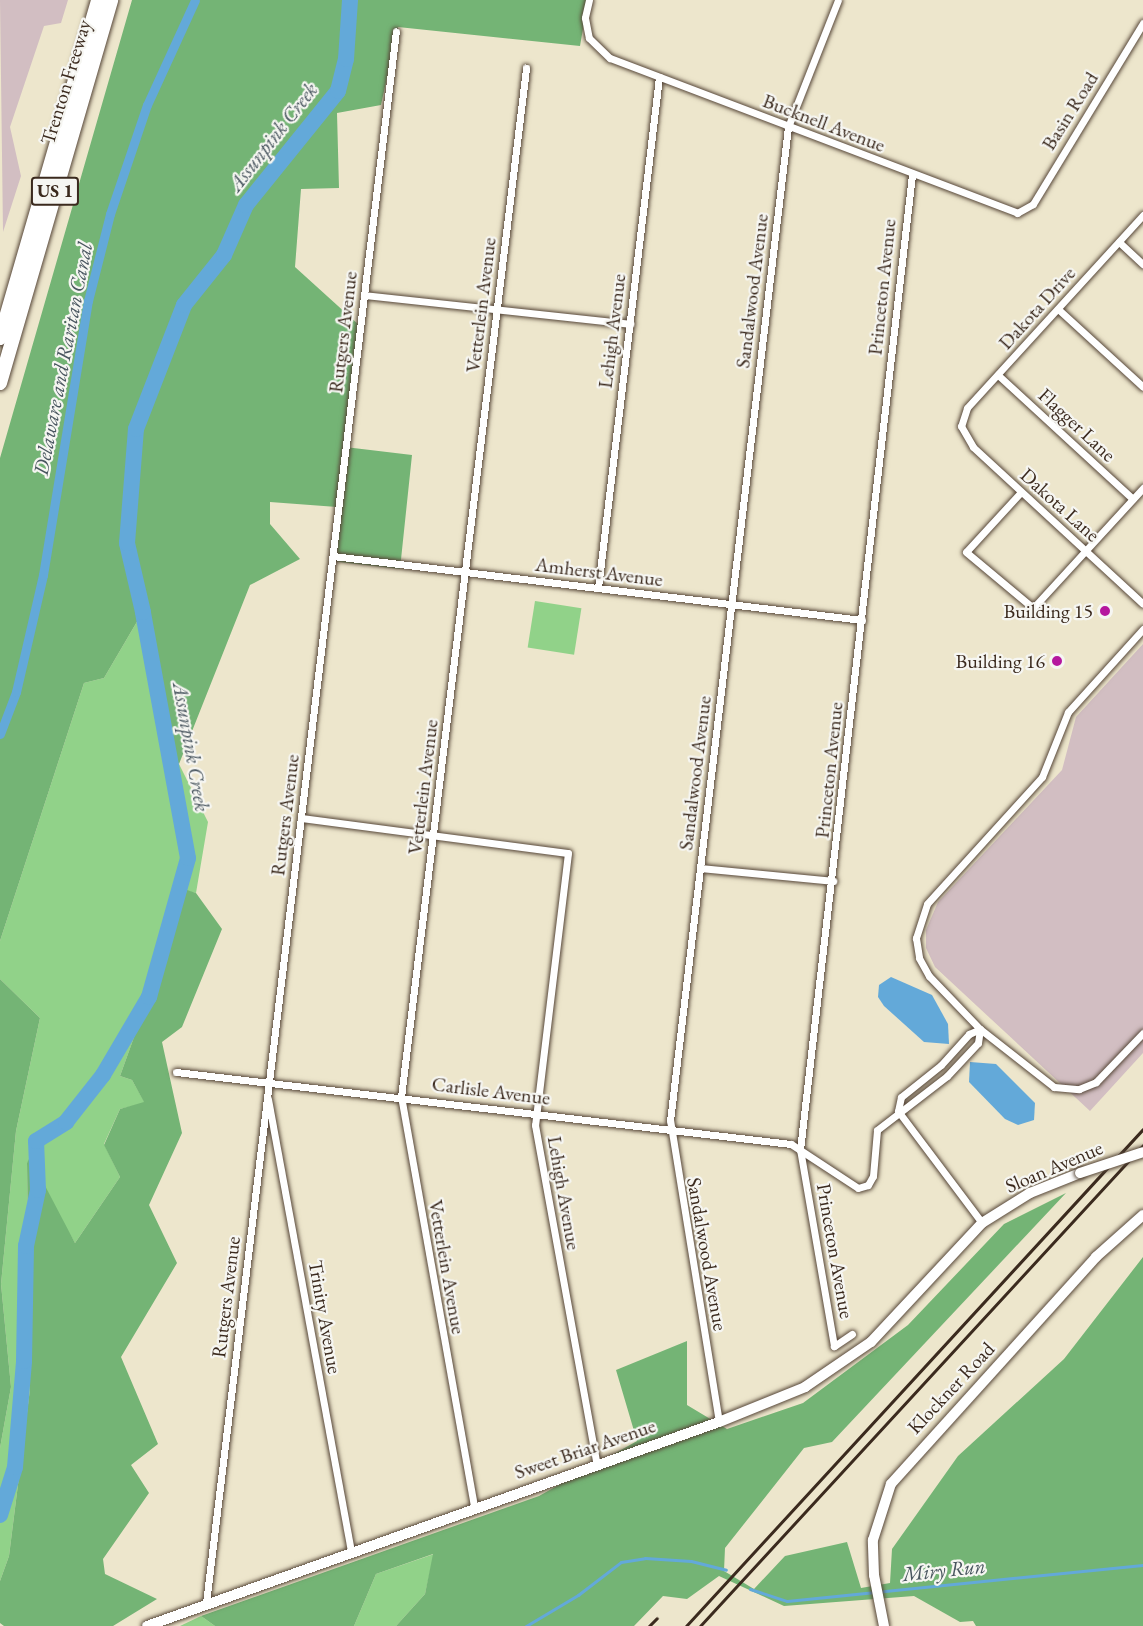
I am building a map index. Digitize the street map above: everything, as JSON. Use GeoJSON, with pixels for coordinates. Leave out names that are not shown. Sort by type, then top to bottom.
{"type":"FeatureCollection","features":[{"type":"Feature","properties":{"kind":"highway","name":"Trenton Freeway"},"geometry":{"type":"LineString","coordinates":[[0,338],[98,0]]}},
{"type":"Feature","properties":{"kind":"highway","name":"Trenton Freeway"},"geometry":{"type":"LineString","coordinates":[[0,383],[111,0]]}},
{"type":"Feature","properties":{"kind":"main road","name":"Sloan Avenue"},"geometry":{"type":"LineString","coordinates":[[982,1223],[1002,1209],[1053,1183],[1143,1152]]}},
{"type":"Feature","properties":{"kind":"main road","name":"Klockner Road"},"geometry":{"type":"LineString","coordinates":[[884,1626],[874,1575],[875,1523],[894,1478],[1106,1246],[1143,1215]]}},
{"type":"Feature","properties":{"kind":"main road","name":"Sweet Briar Avenue"},"geometry":{"type":"LineString","coordinates":[[147,1626],[474,1506],[719,1422],[805,1387],[853,1357],[886,1328],[950,1253],[982,1223]]}},
{"type":"Feature","properties":{"kind":"street","name":"Bucknell Avenue"},"geometry":{"type":"LineString","coordinates":[[589,0],[585,18],[589,38],[601,52],[615,59],[1010,211],[1023,212]]}},
{"type":"Feature","properties":{"kind":"street","name":"Sandalwood Avenue"},"geometry":{"type":"LineString","coordinates":[[719,1422],[669,1130],[788,127],[837,0]]}},
{"type":"Feature","properties":{"kind":"street","name":"Basin Road"},"geometry":{"type":"LineString","coordinates":[[1023,212],[1033,204],[1143,23]]}},
{"type":"Feature","properties":{"kind":"street","name":"Rutgers Avenue"},"geometry":{"type":"LineString","coordinates":[[206,1603],[396,31]]}},
{"type":"Feature","properties":{"kind":"street","name":"Vetterlein Avenue"},"geometry":{"type":"LineString","coordinates":[[474,1506],[401,1097],[526,68]]}},
{"type":"Feature","properties":{"kind":"street","name":"Lehigh Avenue"},"geometry":{"type":"LineString","coordinates":[[598,588],[659,77]]}},
{"type":"Feature","properties":{"kind":"street","name":"Princeton Avenue"},"geometry":{"type":"LineString","coordinates":[[852,1334],[834,1346],[800,1150],[833,881],[912,174]]}},
{"type":"Feature","properties":{"kind":"street","name":"Dakota Drive"},"geometry":{"type":"LineString","coordinates":[[961,426],[967,408],[1143,215]]}},
{"type":"Feature","properties":{"kind":"street"},"geometry":{"type":"LineString","coordinates":[[1119,242],[1143,264]]}},
{"type":"Feature","properties":{"kind":"street"},"geometry":{"type":"LineString","coordinates":[[364,295],[630,324]]}},
{"type":"Feature","properties":{"kind":"street"},"geometry":{"type":"LineString","coordinates":[[1058,309],[1143,387]]}},
{"type":"Feature","properties":{"kind":"street","name":"Flagger Lane"},"geometry":{"type":"LineString","coordinates":[[998,375],[1133,499]]}},
{"type":"Feature","properties":{"kind":"street","name":"Dakota Lane"},"geometry":{"type":"LineString","coordinates":[[961,426],[972,447],[1087,550],[1143,604]]}},
{"type":"Feature","properties":{"kind":"street"},"geometry":{"type":"LineString","coordinates":[[1021,492],[966,552],[1033,608],[1143,488]]}},
{"type":"Feature","properties":{"kind":"street","name":"Amherst Avenue"},"geometry":{"type":"LineString","coordinates":[[333,556],[862,620]]}},
{"type":"Feature","properties":{"kind":"street"},"geometry":{"type":"LineString","coordinates":[[1143,629],[1068,712],[1040,780],[937,891],[921,914],[916,938],[922,966],[980,1029],[1043,1081],[1066,1089],[1084,1087],[1101,1078],[1143,1033]]}},
{"type":"Feature","properties":{"kind":"street"},"geometry":{"type":"LineString","coordinates":[[301,818],[434,836]]}},
{"type":"Feature","properties":{"kind":"street","name":"Lehigh Avenue"},"geometry":{"type":"LineString","coordinates":[[434,836],[568,853],[535,1113],[597,1465]]}},
{"type":"Feature","properties":{"kind":"street"},"geometry":{"type":"LineString","coordinates":[[701,868],[833,881]]}},
{"type":"Feature","properties":{"kind":"street"},"geometry":{"type":"LineString","coordinates":[[897,1111],[901,1096],[941,1065],[969,1034],[980,1029]]}},
{"type":"Feature","properties":{"kind":"street"},"geometry":{"type":"LineString","coordinates":[[897,1111],[946,1076],[978,1043],[980,1029]]}},
{"type":"Feature","properties":{"kind":"street","name":"Carlisle Avenue"},"geometry":{"type":"LineString","coordinates":[[176,1072],[267,1086],[401,1097],[791,1144],[852,1188],[863,1188],[873,1176],[877,1130],[897,1111]]}},
{"type":"Feature","properties":{"kind":"street","name":"Trinity Avenue"},"geometry":{"type":"LineString","coordinates":[[267,1086],[351,1550]]}},
{"type":"Feature","properties":{"kind":"street"},"geometry":{"type":"LineString","coordinates":[[897,1111],[982,1223]]}},
{"type":"Feature","properties":{"kind":"shaded area"},"geometry":{"type":"Polygon","coordinates":[[[0,0],[68,0],[61,23],[44,26],[10,127],[21,176],[3,232],[0,0]]]}},
{"type":"Feature","properties":{"kind":"shaded area"},"geometry":{"type":"Polygon","coordinates":[[[1143,644],[1143,1053],[1090,1111],[935,967],[926,948],[926,930],[938,902],[1062,770],[1076,717],[1143,644]]]}},
{"type":"Feature","properties":{"kind":"green space"},"geometry":{"type":"Polygon","coordinates":[[[132,0],[588,0],[580,46],[398,27],[381,105],[337,113],[339,188],[301,189],[295,267],[359,325],[345,447],[412,455],[400,569],[331,561],[337,507],[270,502],[270,524],[300,559],[250,585],[179,764],[162,745],[153,708],[159,669],[145,608],[104,678],[84,683],[0,941],[0,458],[132,0]]]}},
{"type":"Feature","properties":{"kind":"green space"},"geometry":{"type":"Polygon","coordinates":[[[535,601],[581,608],[574,655],[528,647],[535,601]]]}},
{"type":"Feature","properties":{"kind":"green space"},"geometry":{"type":"Polygon","coordinates":[[[145,608],[159,669],[153,708],[162,745],[179,764],[208,822],[196,893],[187,891],[120,1076],[132,1080],[145,1103],[120,1109],[104,1144],[120,1177],[75,1243],[27,1162],[30,1389],[9,1556],[0,1581],[0,1448],[11,1387],[1,1284],[16,1131],[40,1018],[0,979],[0,941],[84,683],[104,678],[145,608]]]}},
{"type":"Feature","properties":{"kind":"green space"},"geometry":{"type":"Polygon","coordinates":[[[187,890],[196,893],[222,929],[182,1027],[162,1042],[182,1133],[149,1205],[177,1263],[121,1357],[158,1444],[131,1465],[149,1493],[103,1559],[105,1574],[157,1599],[113,1626],[4,1626],[0,1623],[0,1581],[9,1556],[30,1389],[27,1163],[30,1157],[75,1243],[120,1177],[104,1145],[120,1109],[144,1102],[132,1080],[120,1076],[187,890]]]}},
{"type":"Feature","properties":{"kind":"green space"},"geometry":{"type":"Polygon","coordinates":[[[0,979],[40,1018],[16,1131],[1,1284],[11,1387],[0,1448],[0,979]]]}},
{"type":"Feature","properties":{"kind":"green space"},"geometry":{"type":"Polygon","coordinates":[[[1066,1193],[832,1442],[804,1448],[725,1548],[724,1571],[754,1589],[785,1556],[847,1542],[861,1588],[890,1583],[892,1549],[958,1456],[1064,1359],[1143,1257],[1143,1626],[976,1626],[973,1621],[960,1622],[914,1596],[784,1606],[719,1576],[687,1599],[663,1596],[634,1626],[396,1626],[425,1594],[433,1554],[376,1574],[354,1626],[215,1626],[201,1616],[539,1496],[637,1441],[616,1370],[687,1341],[687,1405],[727,1429],[803,1403],[908,1325],[1004,1224],[1066,1193]]]}},
{"type":"Feature","properties":{"kind":"green space"},"geometry":{"type":"Polygon","coordinates":[[[434,1554],[425,1594],[396,1626],[354,1626],[376,1574],[434,1554]]]}},
{"type":"Feature","properties":{"kind":"green space"},"geometry":{"type":"Polygon","coordinates":[[[201,1616],[215,1626],[180,1626],[201,1616]]]}},
{"type":"Feature","properties":{"kind":"water"},"geometry":{"type":"Polygon","coordinates":[[[891,977],[932,995],[948,1024],[949,1044],[924,1042],[884,1006],[878,997],[879,985],[891,977]]]}},
{"type":"Feature","properties":{"kind":"water"},"geometry":{"type":"Polygon","coordinates":[[[970,1062],[996,1064],[1035,1103],[1034,1120],[1018,1125],[1005,1119],[969,1082],[970,1062]]]}},
{"type":"Feature","properties":{"kind":"waterway","name":"Delaware and Raritan Canal"},"geometry":{"type":"LineString","coordinates":[[0,734],[16,692],[43,575],[88,301],[110,214],[147,105],[195,0]]}},
{"type":"Feature","properties":{"kind":"waterway","name":"Assunpink Creek"},"geometry":{"type":"LineString","coordinates":[[0,1515],[15,1467],[24,1361],[26,1246],[38,1190],[36,1141],[66,1122],[103,1075],[149,997],[188,858],[143,612],[127,543],[136,429],[184,305],[224,255],[246,205],[338,91],[346,59],[350,0]]}},
{"type":"Feature","properties":{"kind":"waterway","name":"Miry Run"},"geometry":{"type":"LineString","coordinates":[[526,1626],[578,1595],[621,1562],[645,1558],[691,1561],[726,1570]]}},
{"type":"Feature","properties":{"kind":"waterway","name":"Miry Run"},"geometry":{"type":"LineString","coordinates":[[750,1589],[787,1601],[1143,1565]]}},
{"type":"Feature","properties":{"kind":"railway"},"geometry":{"type":"LineString","coordinates":[[686,1626],[1143,1129]]}},
{"type":"Feature","properties":{"kind":"railway"},"geometry":{"type":"LineString","coordinates":[[700,1626],[1143,1145]]}},
{"type":"Feature","properties":{"kind":"railway"},"geometry":{"type":"LineString","coordinates":[[649,1626],[657,1618]]}},
{"type":"Feature","properties":{"kind":"place","name":"Building 15"},"geometry":{"type":"Point","coordinates":[1105,611]}},
{"type":"Feature","properties":{"kind":"place","name":"Building 16"},"geometry":{"type":"Point","coordinates":[1057,661]}}]}
